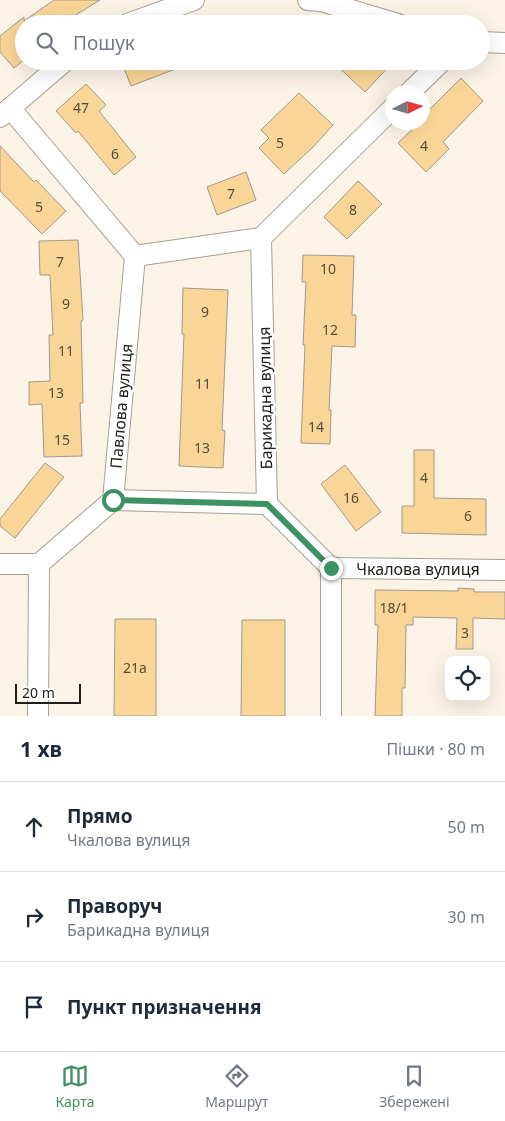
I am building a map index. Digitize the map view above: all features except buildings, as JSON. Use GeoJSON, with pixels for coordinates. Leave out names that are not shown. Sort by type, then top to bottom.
{"type":"FeatureCollection","features":[{"type":"Feature","properties":{"kind":"street"},"geometry":{"type":"LineString","coordinates":[[152,15],[194,0]]}},
{"type":"Feature","properties":{"kind":"street"},"geometry":{"type":"LineString","coordinates":[[308,0],[321,1],[368,15]]}},
{"type":"Feature","properties":{"kind":"street"},"geometry":{"type":"LineString","coordinates":[[490,42],[505,43]]}},
{"type":"Feature","properties":{"kind":"street"},"geometry":{"type":"LineString","coordinates":[[55,70],[5,113],[135,256],[261,238],[385,116]]}},
{"type":"Feature","properties":{"kind":"street"},"geometry":{"type":"LineString","coordinates":[[417,85],[433,70]]}},
{"type":"Feature","properties":{"kind":"street","name":"Барикадна вулиця"},"geometry":{"type":"LineString","coordinates":[[261,238],[267,504]]}},
{"type":"Feature","properties":{"kind":"street","name":"Павлова вулиця"},"geometry":{"type":"LineString","coordinates":[[113,500],[135,256]]}},
{"type":"Feature","properties":{"kind":"street"},"geometry":{"type":"LineString","coordinates":[[0,564],[39,564],[113,500],[267,504],[331,568],[330,716]]}},
{"type":"Feature","properties":{"kind":"street"},"geometry":{"type":"LineString","coordinates":[[38,716],[39,564]]}},
{"type":"Feature","properties":{"kind":"street","name":"Чкалова вулиця"},"geometry":{"type":"LineString","coordinates":[[331,568],[505,570]]}},
{"type":"Feature","properties":{"kind":"route"},"geometry":{"type":"LineString","coordinates":[[113,500],[267,504],[331,568]]}}]}
